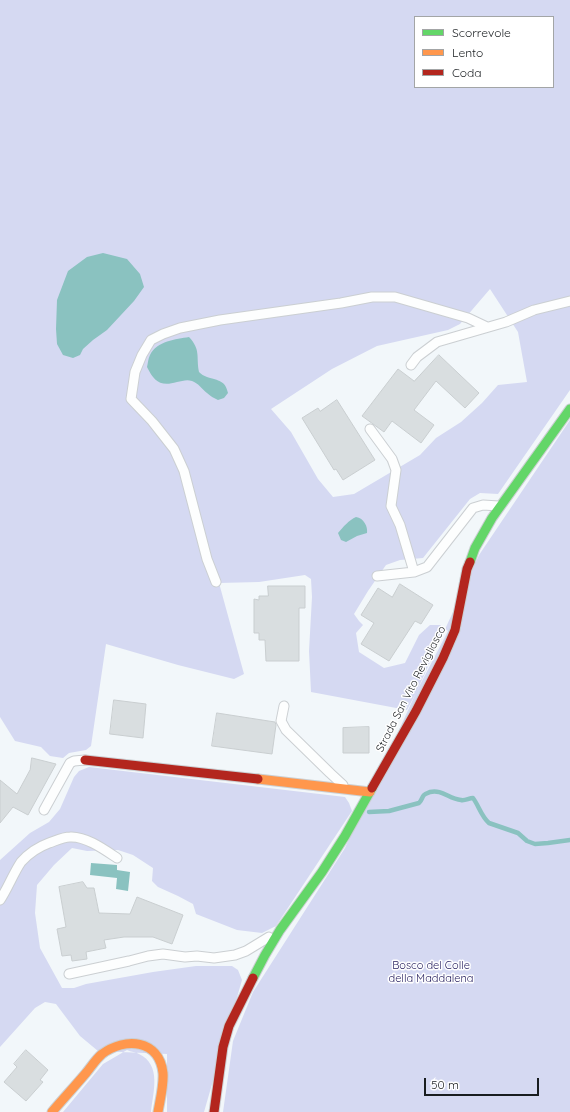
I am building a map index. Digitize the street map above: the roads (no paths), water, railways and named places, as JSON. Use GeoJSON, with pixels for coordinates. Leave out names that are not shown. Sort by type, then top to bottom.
{"type":"FeatureCollection","features":[{"type":"Feature","properties":{"kind":"street","name":"Strada San Vito Revigliasco"},"geometry":{"type":"LineString","coordinates":[[214,1112],[223,1047],[229,1026],[265,955],[280,930],[322,872],[345,836],[416,711],[455,630],[467,569],[478,542],[500,506],[570,409]]}},
{"type":"Feature","properties":{"kind":"street"},"geometry":{"type":"LineString","coordinates":[[85,760],[370,792]]}},
{"type":"Feature","properties":{"kind":"street"},"geometry":{"type":"LineString","coordinates":[[52,1112],[101,1055],[120,1044],[131,1043],[140,1044],[150,1048],[157,1054],[161,1063],[163,1074],[158,1112]]}},
{"type":"Feature","properties":{"kind":"lane"},"geometry":{"type":"LineString","coordinates":[[216,582],[207,559],[184,472],[174,449],[152,421],[131,399],[135,372],[142,355],[151,340],[180,328],[220,320],[341,303],[372,296],[395,297],[468,318],[487,327]]}},
{"type":"Feature","properties":{"kind":"lane"},"geometry":{"type":"LineString","coordinates":[[411,365],[417,357],[437,342],[506,322],[534,310],[570,301]]}},
{"type":"Feature","properties":{"kind":"lane"},"geometry":{"type":"LineString","coordinates":[[370,429],[392,459],[396,470],[391,506],[400,525],[414,572]]}},
{"type":"Feature","properties":{"kind":"lane"},"geometry":{"type":"LineString","coordinates":[[377,576],[414,572],[427,567],[473,508],[483,505],[500,506]]}},
{"type":"Feature","properties":{"kind":"lane"},"geometry":{"type":"LineString","coordinates":[[284,706],[281,721],[286,730],[348,790]]}},
{"type":"Feature","properties":{"kind":"lane"},"geometry":{"type":"LineString","coordinates":[[44,810],[70,763],[85,760]]}},
{"type":"Feature","properties":{"kind":"lane"},"geometry":{"type":"LineString","coordinates":[[0,900],[22,861],[32,850],[46,844],[70,836],[99,845],[118,858]]}},
{"type":"Feature","properties":{"kind":"lane"},"geometry":{"type":"LineString","coordinates":[[69,974],[163,954],[185,957],[197,956],[214,958],[235,955],[246,951],[280,930]]}},
{"type":"Feature","properties":{"kind":"waterway"},"geometry":{"type":"LineString","coordinates":[[369,812],[389,811],[419,803],[423,796],[434,791],[457,799],[464,800],[473,798],[489,823],[518,833],[527,841],[535,844],[570,840]]}},
{"type":"Feature","properties":{"kind":"park label","name":"Bosco del Colle della Maddalena"},"geometry":{"type":"Point","coordinates":[431,972]}}]}
